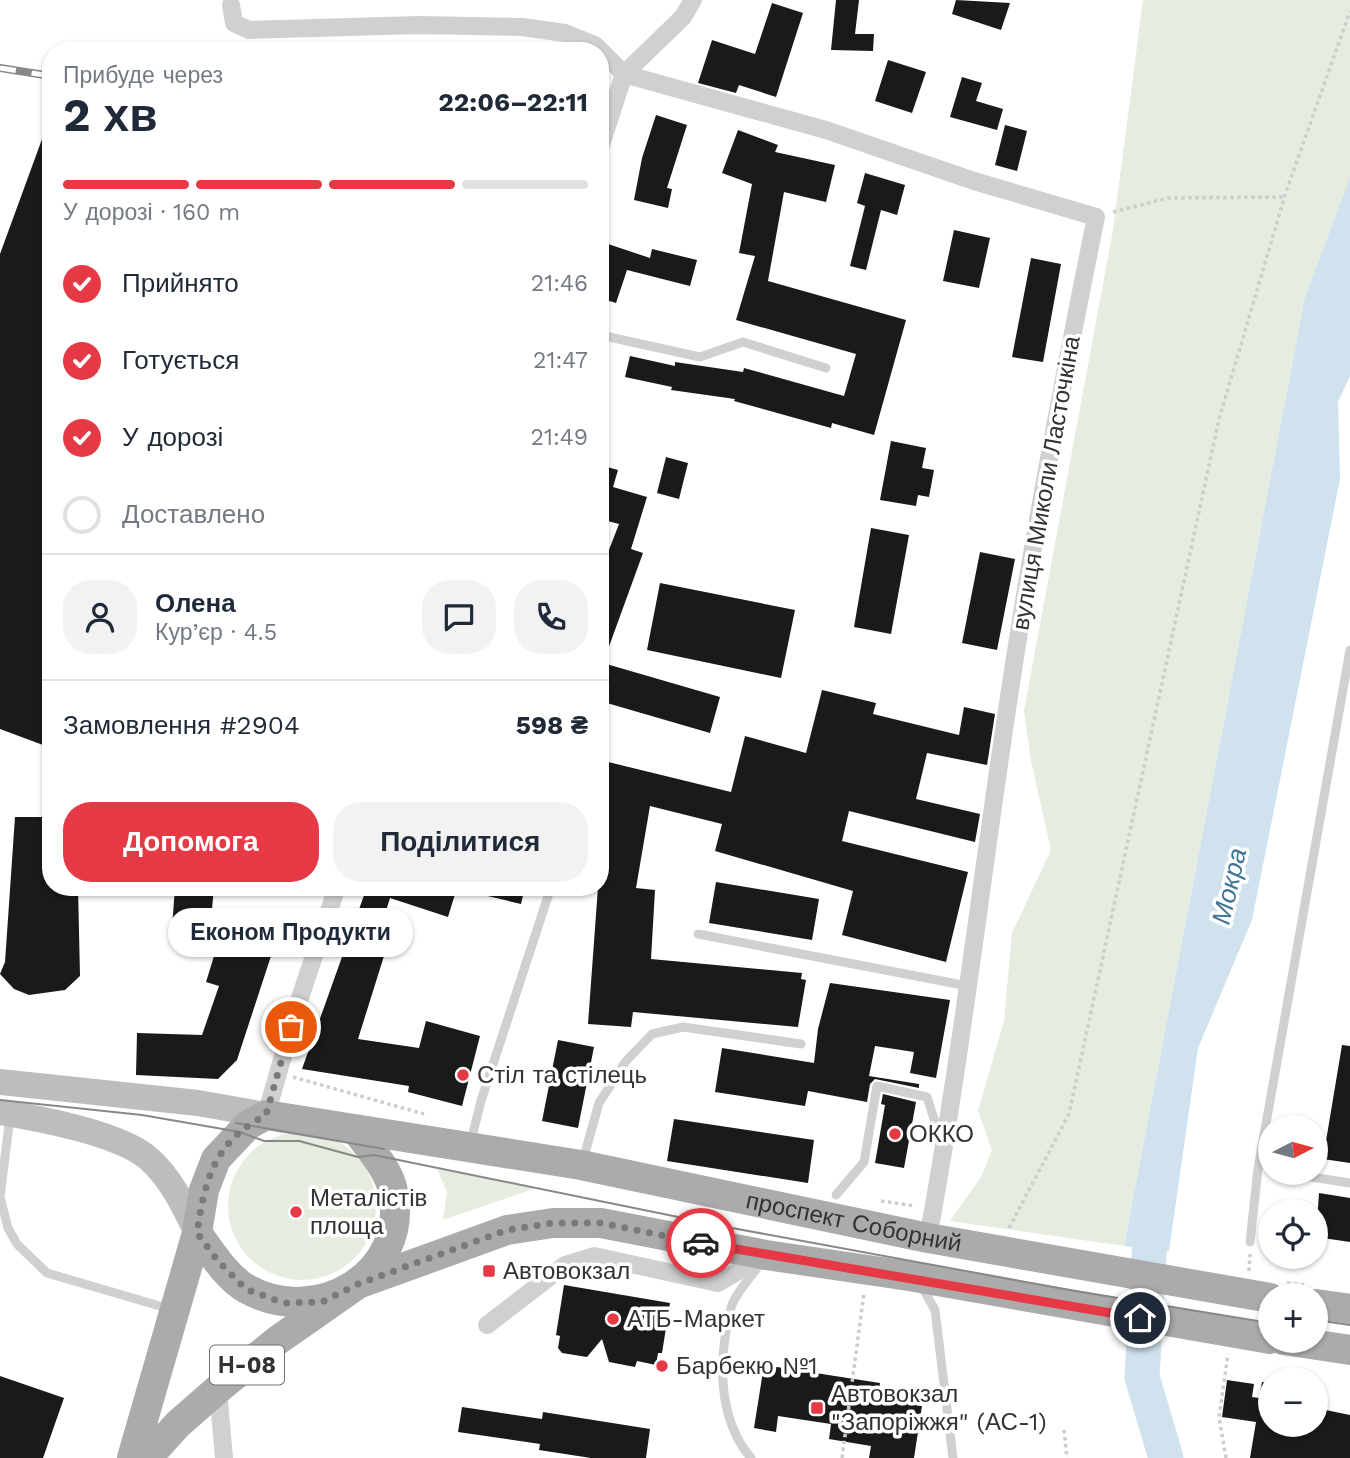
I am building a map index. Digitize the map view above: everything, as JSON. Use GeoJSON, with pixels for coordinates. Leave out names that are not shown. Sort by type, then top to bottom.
{"type":"FeatureCollection","features":[{"type":"Feature","properties":{"kind":"main road"},"geometry":{"type":"LineString","coordinates":[[0,1082],[198,1102],[357,1131],[393,1190],[394,1225],[381,1258],[358,1284],[322,1302],[283,1303],[246,1289],[218,1261],[197,1233],[173,1186],[146,1156],[87,1130],[5,1113]]}},
{"type":"Feature","properties":{"kind":"main road"},"geometry":{"type":"LineString","coordinates":[[132,1458],[197,1233],[204,1190],[216,1158],[248,1125],[266,1115]]}},
{"type":"Feature","properties":{"kind":"main road","name":"проспект Соборний"},"geometry":{"type":"LineString","coordinates":[[357,1131],[581,1165],[928,1238],[1073,1264],[1254,1290]]}},
{"type":"Feature","properties":{"kind":"main road","name":"проспект Соборний"},"geometry":{"type":"LineString","coordinates":[[358,1284],[507,1230],[553,1223],[601,1223],[766,1255],[916,1277],[1234,1341],[1258,1340]]}},
{"type":"Feature","properties":{"kind":"main road","name":"Н-08"},"geometry":{"type":"LineString","coordinates":[[147,1458],[178,1424],[218,1389],[278,1340],[358,1284]]}},
{"type":"Feature","properties":{"kind":"main road"},"geometry":{"type":"LineString","coordinates":[[1328,1306],[1350,1309]]}},
{"type":"Feature","properties":{"kind":"main road"},"geometry":{"type":"LineString","coordinates":[[1328,1347],[1350,1350]]}},
{"type":"Feature","properties":{"kind":"street"},"geometry":{"type":"LineString","coordinates":[[609,120],[624,74],[683,17],[693,0]]}},
{"type":"Feature","properties":{"kind":"street"},"geometry":{"type":"LineString","coordinates":[[231,5],[234,23],[249,30],[419,25],[522,27],[565,33],[588,42]]}},
{"type":"Feature","properties":{"kind":"street"},"geometry":{"type":"LineString","coordinates":[[609,59],[624,74],[825,130],[974,181],[1096,217]]}},
{"type":"Feature","properties":{"kind":"street","name":"вулиця Миколи Ласточкіна"},"geometry":{"type":"LineString","coordinates":[[928,1238],[943,1157],[1044,474],[1096,217]]}},
{"type":"Feature","properties":{"kind":"street"},"geometry":{"type":"LineString","coordinates":[[266,1115],[298,1004],[334,896]]}},
{"type":"Feature","properties":{"kind":"street"},"geometry":{"type":"LineString","coordinates":[[487,1325],[565,1265],[578,1259],[594,1256],[718,1283],[766,1255]]}},
{"type":"Feature","properties":{"kind":"street"},"geometry":{"type":"LineString","coordinates":[[218,1389],[224,1458]]}},
{"type":"Feature","properties":{"kind":"lane"},"geometry":{"type":"LineString","coordinates":[[609,337],[700,357],[743,342],[826,368]]}},
{"type":"Feature","properties":{"kind":"lane"},"geometry":{"type":"LineString","coordinates":[[1268,1115],[1350,650]]}},
{"type":"Feature","properties":{"kind":"lane"},"geometry":{"type":"LineString","coordinates":[[470,1150],[481,1101],[548,896]]}},
{"type":"Feature","properties":{"kind":"lane"},"geometry":{"type":"LineString","coordinates":[[698,934],[968,986]]}},
{"type":"Feature","properties":{"kind":"lane"},"geometry":{"type":"LineString","coordinates":[[581,1165],[599,1103],[626,1061],[652,1034],[683,1027],[801,1044]]}},
{"type":"Feature","properties":{"kind":"lane"},"geometry":{"type":"LineString","coordinates":[[836,1195],[864,1162],[877,1086],[927,1097],[943,1157]]}},
{"type":"Feature","properties":{"kind":"lane"},"geometry":{"type":"LineString","coordinates":[[5,1113],[0,1197],[8,1228],[17,1244],[47,1273],[175,1310]]}},
{"type":"Feature","properties":{"kind":"lane"},"geometry":{"type":"LineString","coordinates":[[1250,1242],[1258,1169]]}},
{"type":"Feature","properties":{"kind":"lane"},"geometry":{"type":"LineString","coordinates":[[1328,1180],[1350,1183]]}},
{"type":"Feature","properties":{"kind":"lane"},"geometry":{"type":"LineString","coordinates":[[751,1458],[737,1442],[728,1419],[723,1394],[724,1362],[731,1306],[766,1255]]}},
{"type":"Feature","properties":{"kind":"lane"},"geometry":{"type":"LineString","coordinates":[[916,1277],[935,1310],[953,1458]]}},
{"type":"Feature","properties":{"kind":"path"},"geometry":{"type":"LineString","coordinates":[[998,1249],[1069,1114],[1219,419],[1284,197],[1350,11]]}},
{"type":"Feature","properties":{"kind":"path"},"geometry":{"type":"LineString","coordinates":[[1096,217],[1168,198],[1284,197]]}},
{"type":"Feature","properties":{"kind":"path"},"geometry":{"type":"LineString","coordinates":[[1250,1242],[1254,1290]]}},
{"type":"Feature","properties":{"kind":"path"},"geometry":{"type":"LineString","coordinates":[[842,1458],[865,1284]]}},
{"type":"Feature","properties":{"kind":"path"},"geometry":{"type":"LineString","coordinates":[[1226,1458],[1219,1417],[1234,1341]]}},
{"type":"Feature","properties":{"kind":"path"},"geometry":{"type":"LineString","coordinates":[[1064,1430],[1067,1458]]}},
{"type":"Feature","properties":{"kind":"shaded area"},"geometry":{"type":"Polygon","coordinates":[[[1143,0],[1350,0],[1350,177],[1305,297],[1124,1246],[950,1221],[981,1177],[992,1150],[978,1111],[1004,1021],[1012,933],[1051,850],[1031,761],[1024,711],[1113,230],[1143,0]]]}},
{"type":"Feature","properties":{"kind":"shaded area"},"geometry":{"type":"Polygon","coordinates":[[[302,1132],[330,1138],[354,1154],[370,1178],[376,1206],[370,1234],[354,1258],[330,1274],[302,1280],[274,1274],[250,1258],[234,1234],[228,1206],[234,1178],[250,1154],[274,1138],[302,1132]]]}},
{"type":"Feature","properties":{"kind":"shaded area"},"geometry":{"type":"Polygon","coordinates":[[[437,1169],[536,1188],[443,1220],[447,1192],[437,1169]]]}},
{"type":"Feature","properties":{"kind":"water"},"geometry":{"type":"Polygon","coordinates":[[[1350,177],[1350,376],[1338,402],[1340,479],[1252,920],[1198,1048],[1169,1251],[1124,1246],[1305,297],[1350,177]]]}},
{"type":"Feature","properties":{"kind":"building"},"geometry":{"type":"Polygon","coordinates":[[[836,0],[859,0],[855,34],[874,34],[873,51],[831,50],[836,0]]]}},
{"type":"Feature","properties":{"kind":"building"},"geometry":{"type":"Polygon","coordinates":[[[956,0],[1010,3],[1001,30],[952,14],[956,0]]]}},
{"type":"Feature","properties":{"kind":"building"},"geometry":{"type":"Polygon","coordinates":[[[772,3],[803,13],[776,97],[739,85],[736,93],[698,83],[712,40],[755,54],[772,3]]]}},
{"type":"Feature","properties":{"kind":"building"},"geometry":{"type":"Polygon","coordinates":[[[888,60],[926,72],[912,113],[875,101],[888,60]]]}},
{"type":"Feature","properties":{"kind":"building"},"geometry":{"type":"Polygon","coordinates":[[[962,77],[982,83],[976,101],[1003,109],[997,130],[950,117],[962,77]]]}},
{"type":"Feature","properties":{"kind":"building"},"geometry":{"type":"Polygon","coordinates":[[[656,115],[687,125],[667,188],[672,189],[668,208],[634,200],[642,158],[656,115]]]}},
{"type":"Feature","properties":{"kind":"building"},"geometry":{"type":"Polygon","coordinates":[[[1005,125],[1027,131],[1017,171],[995,165],[1005,125]]]}},
{"type":"Feature","properties":{"kind":"building"},"geometry":{"type":"Polygon","coordinates":[[[738,130],[778,145],[775,152],[835,165],[826,202],[784,192],[768,281],[906,320],[874,435],[832,423],[831,428],[734,401],[735,399],[671,390],[672,387],[625,377],[630,356],[675,366],[675,362],[743,372],[744,368],[844,396],[856,354],[736,320],[755,256],[739,253],[752,184],[722,173],[738,130]]]}},
{"type":"Feature","properties":{"kind":"building"},"geometry":{"type":"Polygon","coordinates":[[[42,139],[42,745],[0,729],[0,254],[42,139]]]}},
{"type":"Feature","properties":{"kind":"building"},"geometry":{"type":"Polygon","coordinates":[[[865,173],[905,185],[897,215],[881,210],[866,270],[850,266],[865,206],[857,203],[865,173]]]}},
{"type":"Feature","properties":{"kind":"building"},"geometry":{"type":"Polygon","coordinates":[[[954,230],[990,238],[979,288],[943,281],[954,230]]]}},
{"type":"Feature","properties":{"kind":"building"},"geometry":{"type":"Polygon","coordinates":[[[609,244],[650,258],[652,249],[697,260],[690,286],[627,270],[616,303],[609,301],[609,244]]]}},
{"type":"Feature","properties":{"kind":"building"},"geometry":{"type":"Polygon","coordinates":[[[1031,258],[1061,264],[1043,362],[1012,357],[1031,258]]]}},
{"type":"Feature","properties":{"kind":"building"},"geometry":{"type":"Polygon","coordinates":[[[891,441],[926,448],[922,468],[934,470],[929,497],[918,495],[916,506],[880,500],[891,441]]]}},
{"type":"Feature","properties":{"kind":"building"},"geometry":{"type":"Polygon","coordinates":[[[666,457],[688,463],[679,499],[657,493],[666,457]]]}},
{"type":"Feature","properties":{"kind":"building"},"geometry":{"type":"Polygon","coordinates":[[[609,468],[618,470],[613,487],[647,497],[631,549],[643,553],[609,646],[609,550],[619,524],[609,521],[609,468]]]}},
{"type":"Feature","properties":{"kind":"building"},"geometry":{"type":"Polygon","coordinates":[[[871,528],[909,535],[891,634],[854,627],[871,528]]]}},
{"type":"Feature","properties":{"kind":"building"},"geometry":{"type":"Polygon","coordinates":[[[980,552],[1015,559],[997,650],[962,643],[980,552]]]}},
{"type":"Feature","properties":{"kind":"building"},"geometry":{"type":"Polygon","coordinates":[[[660,583],[795,610],[781,678],[647,650],[660,583]]]}},
{"type":"Feature","properties":{"kind":"building"},"geometry":{"type":"Polygon","coordinates":[[[609,665],[720,697],[710,733],[609,704],[609,665]]]}},
{"type":"Feature","properties":{"kind":"building"},"geometry":{"type":"Polygon","coordinates":[[[822,690],[876,703],[873,714],[959,735],[964,707],[995,714],[987,765],[927,753],[916,799],[980,814],[975,842],[849,811],[842,841],[968,872],[946,962],[842,935],[853,891],[715,851],[722,824],[650,806],[636,888],[655,890],[651,959],[802,973],[801,979],[806,980],[798,1027],[633,1012],[631,1027],[588,1024],[597,896],[609,896],[609,762],[731,792],[745,736],[806,753],[822,690]]]}},
{"type":"Feature","properties":{"kind":"building"},"geometry":{"type":"Polygon","coordinates":[[[15,817],[42,817],[42,896],[78,896],[80,976],[65,990],[29,995],[14,989],[0,974],[5,962],[15,817]]]}},
{"type":"Feature","properties":{"kind":"building"},"geometry":{"type":"Polygon","coordinates":[[[716,882],[819,899],[812,940],[709,923],[716,882]]]}},
{"type":"Feature","properties":{"kind":"building"},"geometry":{"type":"Polygon","coordinates":[[[174,896],[213,896],[210,931],[172,928],[174,896]]]}},
{"type":"Feature","properties":{"kind":"building"},"geometry":{"type":"Polygon","coordinates":[[[364,896],[454,896],[448,917],[390,898],[378,936],[389,940],[358,1039],[419,1048],[426,1021],[480,1036],[462,1106],[408,1092],[409,1086],[302,1069],[364,896]]]}},
{"type":"Feature","properties":{"kind":"building"},"geometry":{"type":"Polygon","coordinates":[[[488,896],[523,896],[521,904],[488,896]]]}},
{"type":"Feature","properties":{"kind":"building"},"geometry":{"type":"Polygon","coordinates":[[[219,940],[271,956],[237,1060],[218,1079],[136,1075],[137,1033],[202,1035],[219,986],[206,982],[219,940]]]}},
{"type":"Feature","properties":{"kind":"building"},"geometry":{"type":"Polygon","coordinates":[[[830,983],[950,1000],[936,1078],[910,1073],[914,1052],[875,1046],[869,1076],[919,1084],[919,1088],[875,1079],[870,1084],[867,1102],[808,1091],[805,1106],[715,1092],[722,1048],[814,1063],[818,1029],[830,983]]]}},
{"type":"Feature","properties":{"kind":"building"},"geometry":{"type":"Polygon","coordinates":[[[558,1040],[594,1047],[578,1128],[542,1121],[558,1040]]]}},
{"type":"Feature","properties":{"kind":"building"},"geometry":{"type":"Polygon","coordinates":[[[1342,1045],[1350,1046],[1350,1163],[1328,1160],[1328,1129],[1342,1045]]]}},
{"type":"Feature","properties":{"kind":"building"},"geometry":{"type":"Polygon","coordinates":[[[883,1094],[916,1102],[904,1168],[875,1163],[885,1105],[881,1104],[883,1094]]]}},
{"type":"Feature","properties":{"kind":"building"},"geometry":{"type":"Polygon","coordinates":[[[674,1119],[814,1140],[808,1183],[667,1161],[674,1119]]]}},
{"type":"Feature","properties":{"kind":"building"},"geometry":{"type":"Polygon","coordinates":[[[1319,1193],[1350,1198],[1350,1242],[1328,1239],[1328,1199],[1319,1199],[1319,1193]]]}},
{"type":"Feature","properties":{"kind":"building","name":"АТБ-Маркет"},"geometry":{"type":"Polygon","coordinates":[[[564,1285],[670,1303],[662,1353],[658,1353],[656,1365],[637,1361],[635,1367],[609,1362],[602,1339],[587,1357],[562,1353],[558,1348],[560,1336],[556,1335],[564,1285]]]}},
{"type":"Feature","properties":{"kind":"building","name":"Автовокзал \"Запоріжжя\" (АС-1)"},"geometry":{"type":"Polygon","coordinates":[[[764,1365],[880,1383],[878,1399],[922,1406],[914,1458],[869,1458],[871,1446],[829,1439],[831,1424],[778,1416],[776,1432],[754,1428],[764,1365]]]}},
{"type":"Feature","properties":{"kind":"building"},"geometry":{"type":"Polygon","coordinates":[[[0,1376],[64,1398],[43,1458],[0,1458],[0,1376]]]}},
{"type":"Feature","properties":{"kind":"building"},"geometry":{"type":"Polygon","coordinates":[[[1227,1380],[1254,1384],[1252,1397],[1258,1398],[1258,1437],[1328,1437],[1328,1410],[1350,1415],[1350,1458],[1250,1458],[1256,1422],[1222,1417],[1227,1380]]]}},
{"type":"Feature","properties":{"kind":"building"},"geometry":{"type":"Polygon","coordinates":[[[462,1407],[542,1419],[543,1412],[650,1429],[646,1458],[591,1458],[539,1450],[540,1444],[458,1432],[462,1407]]]}},
{"type":"Feature","properties":{"kind":"waterway","name":"Мокра"},"geometry":{"type":"LineString","coordinates":[[1152,1203],[1142,1377],[1166,1458]]}},
{"type":"Feature","properties":{"kind":"tram line"},"geometry":{"type":"LineString","coordinates":[[0,1100],[142,1115],[240,1132],[264,1141],[299,1141],[358,1157],[374,1155],[732,1228],[1069,1290],[1258,1321]]}},
{"type":"Feature","properties":{"kind":"tram line"},"geometry":{"type":"LineString","coordinates":[[236,1123],[384,1149]]}},
{"type":"Feature","properties":{"kind":"tram line"},"geometry":{"type":"LineString","coordinates":[[1328,1322],[1350,1325]]}},
{"type":"Feature","properties":{"kind":"railway"},"geometry":{"type":"LineString","coordinates":[[0,68],[42,75]]}},
{"type":"Feature","properties":{"kind":"way so far"},"geometry":{"type":"LineString","coordinates":[[291,1027],[266,1115],[248,1125],[216,1158],[204,1190],[197,1233],[218,1261],[246,1289],[283,1303],[322,1302],[358,1284],[507,1230],[553,1223],[601,1223],[701,1243]]}},
{"type":"Feature","properties":{"kind":"place","name":"Економ Продукти"},"geometry":{"type":"Point","coordinates":[291,1027]}},
{"type":"Feature","properties":{"kind":"place","name":"Стіл та стілець"},"geometry":{"type":"Point","coordinates":[463,1075]}},
{"type":"Feature","properties":{"kind":"place","name":"ОККО"},"geometry":{"type":"Point","coordinates":[895,1134]}},
{"type":"Feature","properties":{"kind":"place","name":"Металістів площа"},"geometry":{"type":"Point","coordinates":[296,1212]}},
{"type":"Feature","properties":{"kind":"place","name":"Автовокзал"},"geometry":{"type":"Point","coordinates":[489,1271]}},
{"type":"Feature","properties":{"kind":"place","name":"АТБ-Маркет"},"geometry":{"type":"Point","coordinates":[613,1319]}},
{"type":"Feature","properties":{"kind":"place","name":"Барбекю №1"},"geometry":{"type":"Point","coordinates":[662,1366]}},
{"type":"Feature","properties":{"kind":"place","name":"Автовокзал \"Запоріжжя\" (АС-1)"},"geometry":{"type":"Point","coordinates":[817,1408]}},
{"type":"Feature","properties":{"kind":"route"},"geometry":{"type":"LineString","coordinates":[[701,1243],[916,1277],[1140,1318]]}}]}
